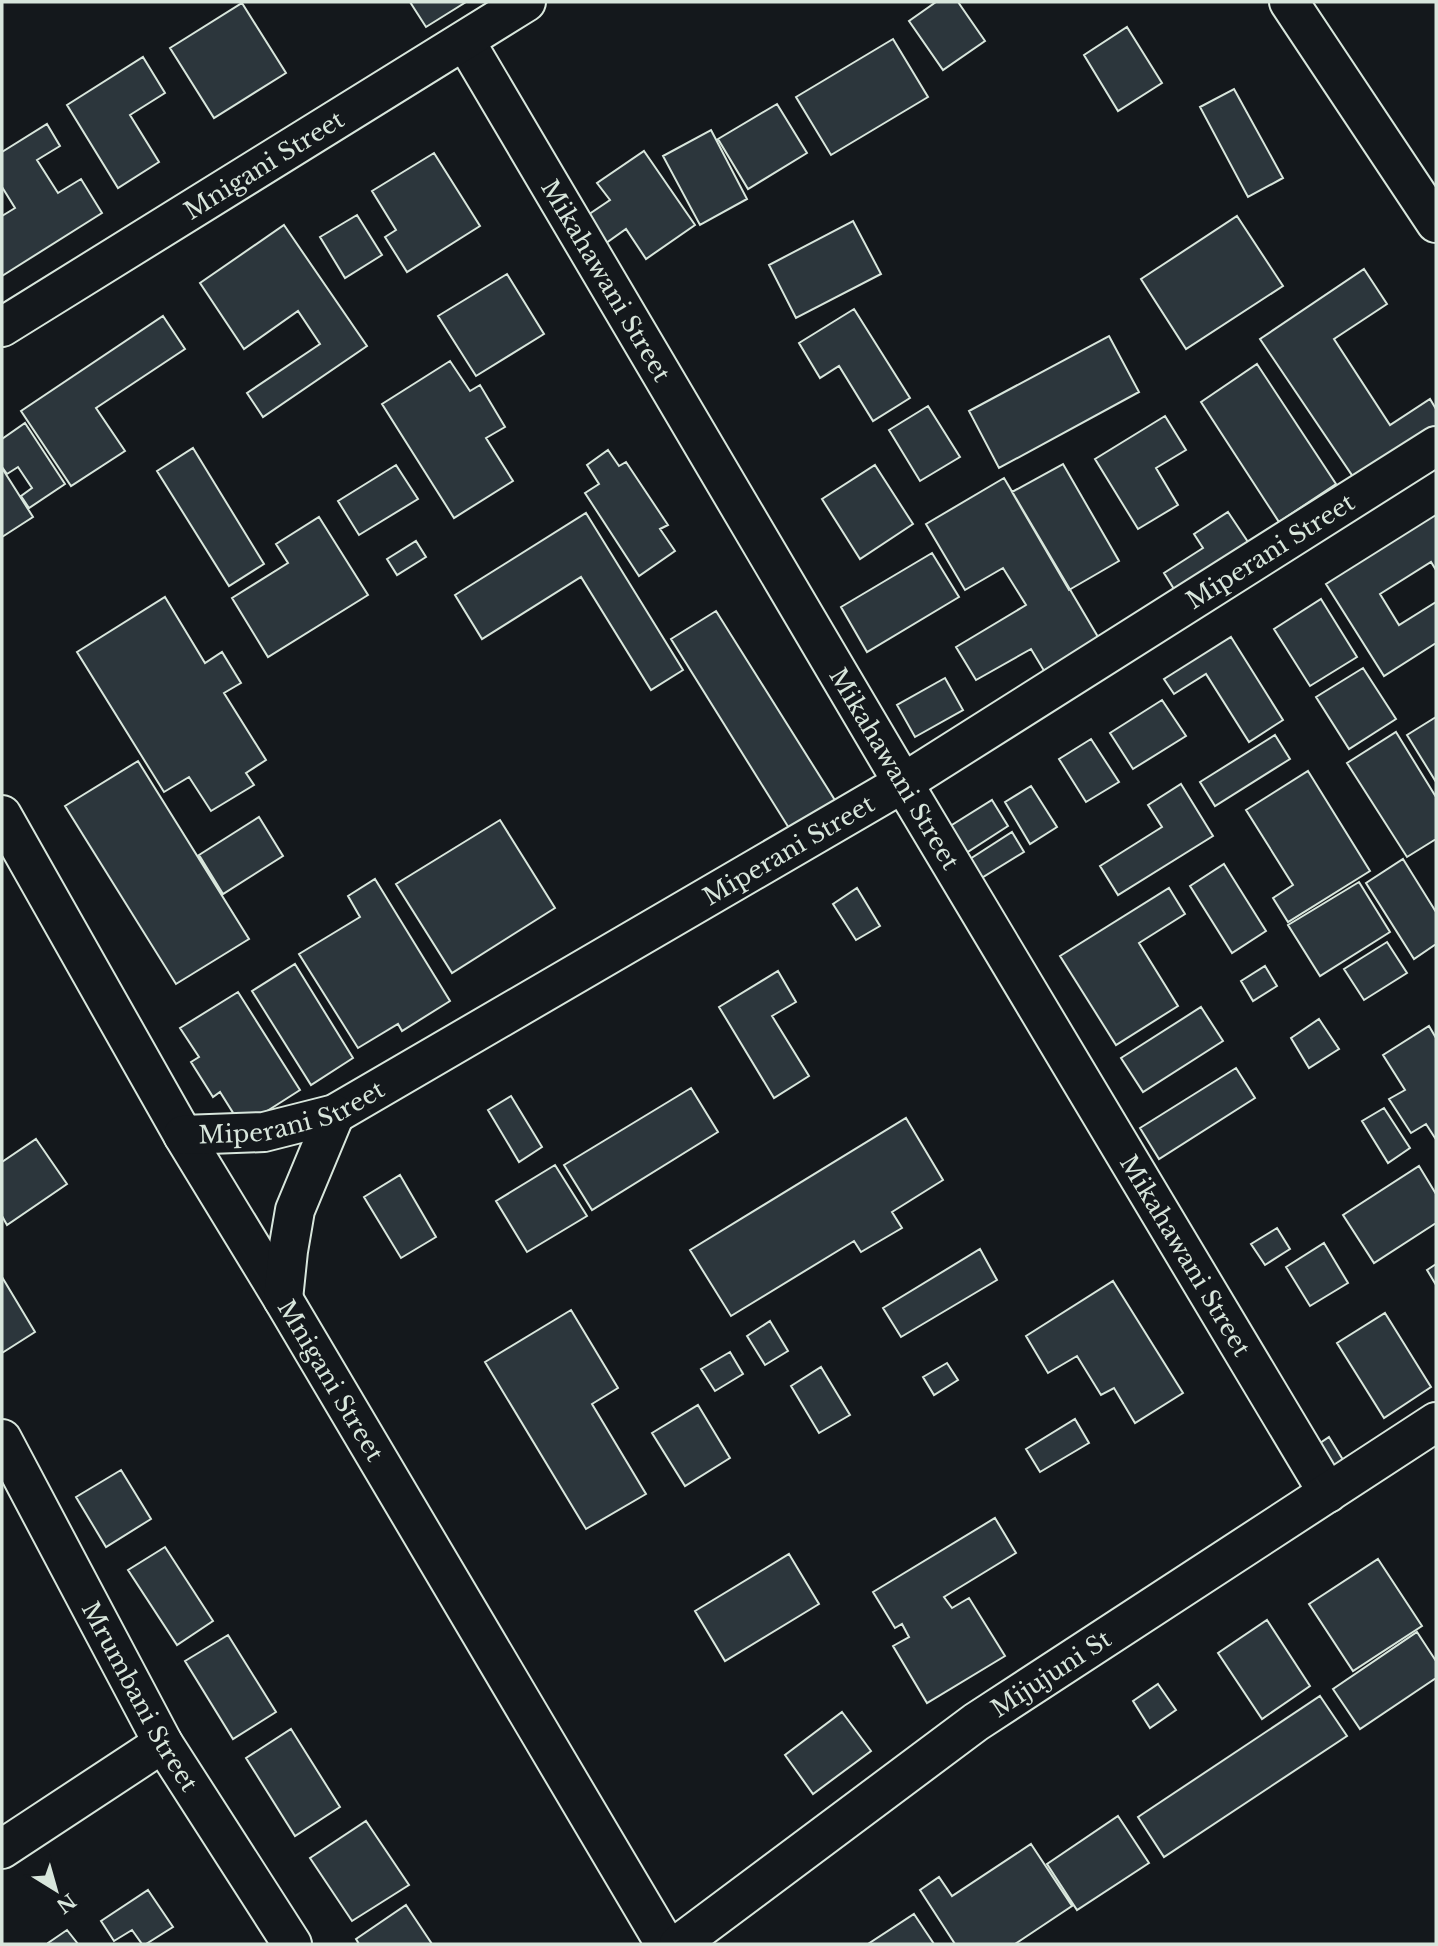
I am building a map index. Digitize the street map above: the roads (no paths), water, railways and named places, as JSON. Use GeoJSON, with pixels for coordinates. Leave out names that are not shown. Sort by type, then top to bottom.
{"type":"FeatureCollection","features":[{"type":"Feature","properties":{"kind":"street","name":"Mnigani Street"},"geometry":{"type":"LineString","coordinates":[[2,327],[526,2]]}},
{"type":"Feature","properties":{"kind":"street"},"geometry":{"type":"LineString","coordinates":[[1289,2],[1436,223]]}},
{"type":"Feature","properties":{"kind":"street","name":"Mikahawani Street"},"geometry":{"type":"LineString","coordinates":[[464,41],[903,783],[1328,1493]]}},
{"type":"Feature","properties":{"kind":"street","name":"Miperani Street"},"geometry":{"type":"LineString","coordinates":[[183,1135],[264,1132],[335,1114],[903,783],[1436,446]]}},
{"type":"Feature","properties":{"kind":"street","name":"Mnigani Street"},"geometry":{"type":"LineString","coordinates":[[2,815],[183,1135],[665,1944]]}},
{"type":"Feature","properties":{"kind":"street"},"geometry":{"type":"LineString","coordinates":[[283,1299],[295,1210],[335,1114]]}},
{"type":"Feature","properties":{"kind":"street","name":"Mijujuni St"},"geometry":{"type":"LineString","coordinates":[[678,1944],[976,1722],[1436,1422]]}},
{"type":"Feature","properties":{"kind":"street","name":"Mrumbani Street"},"geometry":{"type":"LineString","coordinates":[[2,1439],[163,1743],[292,1944]]}},
{"type":"Feature","properties":{"kind":"street"},"geometry":{"type":"LineString","coordinates":[[2,1849],[163,1743]]}}]}
